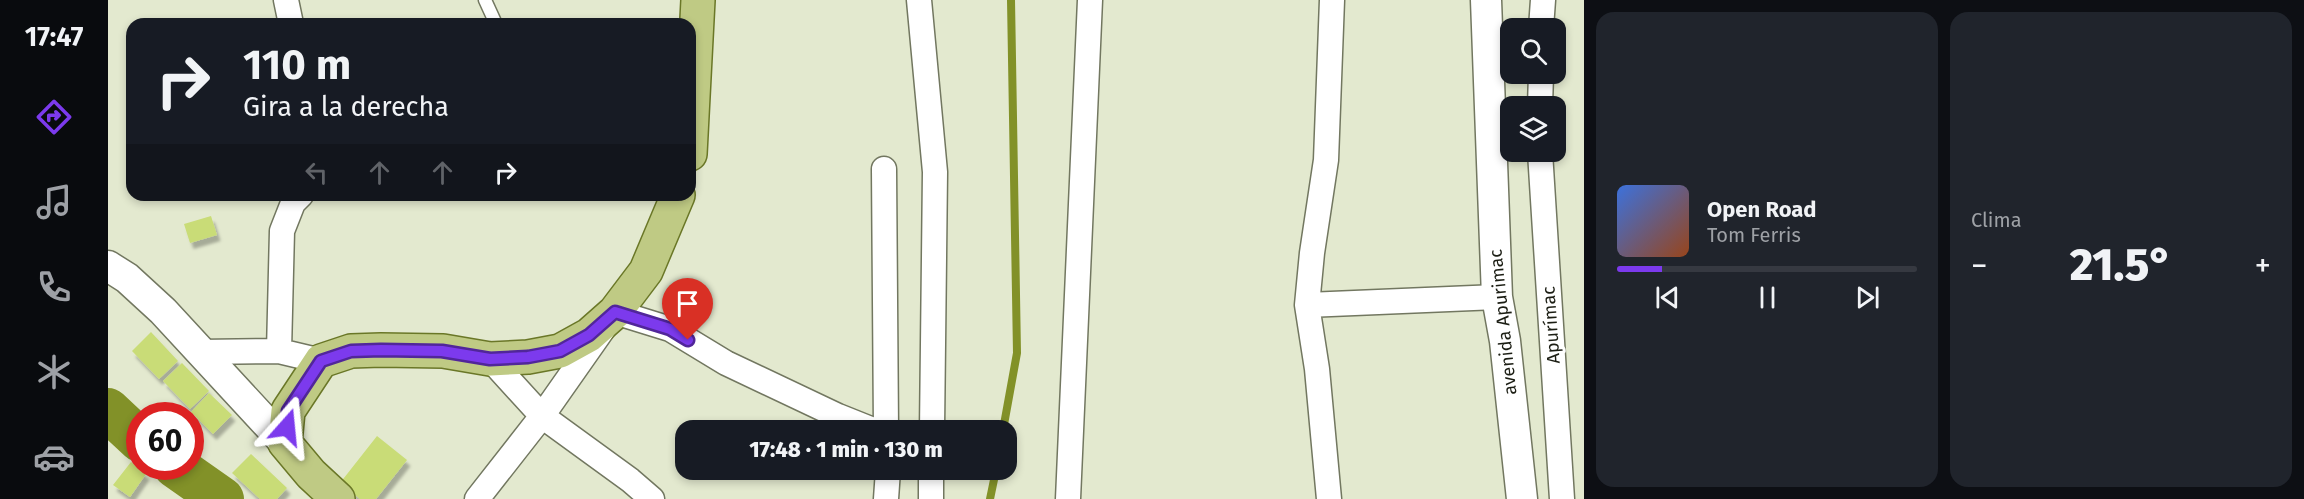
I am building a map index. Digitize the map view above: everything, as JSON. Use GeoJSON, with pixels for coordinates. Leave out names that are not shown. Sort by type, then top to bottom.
{"type":"FeatureCollection","features":[{"type":"Feature","properties":{"kind":"main road"},"geometry":{"type":"LineString","coordinates":[[696,38],[698,0]]}},
{"type":"Feature","properties":{"kind":"main road"},"geometry":{"type":"LineString","coordinates":[[338,499],[311,474],[285,443],[288,411],[321,361],[351,351],[442,351],[490,359],[528,357],[560,351],[589,335],[615,312],[646,271],[675,201]]}},
{"type":"Feature","properties":{"kind":"street"},"geometry":{"type":"LineString","coordinates":[[286,0],[290,18]]}},
{"type":"Feature","properties":{"kind":"street"},"geometry":{"type":"LineString","coordinates":[[920,0],[935,172],[932,420]]}},
{"type":"Feature","properties":{"kind":"street"},"geometry":{"type":"LineString","coordinates":[[1068,499],[1090,0]]}},
{"type":"Feature","properties":{"kind":"street"},"geometry":{"type":"LineString","coordinates":[[1329,499],[1317,369],[1307,305],[1326,160],[1332,0]]}},
{"type":"Feature","properties":{"kind":"street","name":"avenida Apurimac"},"geometry":{"type":"LineString","coordinates":[[1485,0],[1497,297],[1505,341],[1522,499]]}},
{"type":"Feature","properties":{"kind":"street"},"geometry":{"type":"LineString","coordinates":[[1542,18],[1543,0]]}},
{"type":"Feature","properties":{"kind":"street","name":"Apurímac"},"geometry":{"type":"LineString","coordinates":[[1541,162],[1562,499]]}},
{"type":"Feature","properties":{"kind":"street"},"geometry":{"type":"LineString","coordinates":[[884,170],[886,420]]}},
{"type":"Feature","properties":{"kind":"street"},"geometry":{"type":"LineString","coordinates":[[279,351],[282,231],[295,201]]}},
{"type":"Feature","properties":{"kind":"street"},"geometry":{"type":"LineString","coordinates":[[108,266],[127,279],[163,311],[285,443]]}},
{"type":"Feature","properties":{"kind":"street"},"geometry":{"type":"LineString","coordinates":[[1307,305],[1497,297]]}},
{"type":"Feature","properties":{"kind":"street"},"geometry":{"type":"LineString","coordinates":[[477,499],[542,416],[615,312],[670,329],[726,363],[848,420]]}},
{"type":"Feature","properties":{"kind":"street"},"geometry":{"type":"LineString","coordinates":[[200,352],[279,351],[321,361]]}},
{"type":"Feature","properties":{"kind":"street"},"geometry":{"type":"LineString","coordinates":[[490,359],[542,416],[630,480],[652,499]]}},
{"type":"Feature","properties":{"kind":"street"},"geometry":{"type":"LineString","coordinates":[[886,499],[887,480]]}},
{"type":"Feature","properties":{"kind":"street"},"geometry":{"type":"LineString","coordinates":[[931,480],[931,499]]}},
{"type":"Feature","properties":{"kind":"lane"},"geometry":{"type":"LineString","coordinates":[[484,0],[493,18]]}},
{"type":"Feature","properties":{"kind":"building"},"geometry":{"type":"Polygon","coordinates":[[[211,216],[217,235],[190,243],[184,224],[211,216]]]}},
{"type":"Feature","properties":{"kind":"building"},"geometry":{"type":"Polygon","coordinates":[[[151,332],[178,361],[159,379],[132,351],[151,332]]]}},
{"type":"Feature","properties":{"kind":"building"},"geometry":{"type":"Polygon","coordinates":[[[182,363],[209,391],[197,402],[183,402],[163,381],[182,363]]]}},
{"type":"Feature","properties":{"kind":"building"},"geometry":{"type":"Polygon","coordinates":[[[209,393],[232,415],[213,434],[204,425],[204,402],[200,402],[209,393]]]}},
{"type":"Feature","properties":{"kind":"building"},"geometry":{"type":"Polygon","coordinates":[[[377,436],[407,460],[376,499],[360,499],[340,483],[377,436]]]}},
{"type":"Feature","properties":{"kind":"building"},"geometry":{"type":"Polygon","coordinates":[[[251,454],[287,488],[277,499],[260,499],[232,473],[251,454]]]}},
{"type":"Feature","properties":{"kind":"building"},"geometry":{"type":"Polygon","coordinates":[[[126,468],[126,480],[142,480],[130,497],[113,485],[126,468]]]}},
{"type":"Feature","properties":{"kind":"waterway"},"geometry":{"type":"LineString","coordinates":[[1005,420],[1017,353],[1011,0]]}},
{"type":"Feature","properties":{"kind":"waterway"},"geometry":{"type":"LineString","coordinates":[[108,410],[126,427]]}},
{"type":"Feature","properties":{"kind":"waterway"},"geometry":{"type":"LineString","coordinates":[[195,480],[222,499]]}},
{"type":"Feature","properties":{"kind":"waterway"},"geometry":{"type":"LineString","coordinates":[[990,499],[994,480]]}},
{"type":"Feature","properties":{"kind":"route"},"geometry":{"type":"LineString","coordinates":[[287,427],[288,411],[321,361],[351,351],[442,351],[490,359],[528,357],[560,351],[589,335],[615,312],[670,329],[688,340]]}}]}
